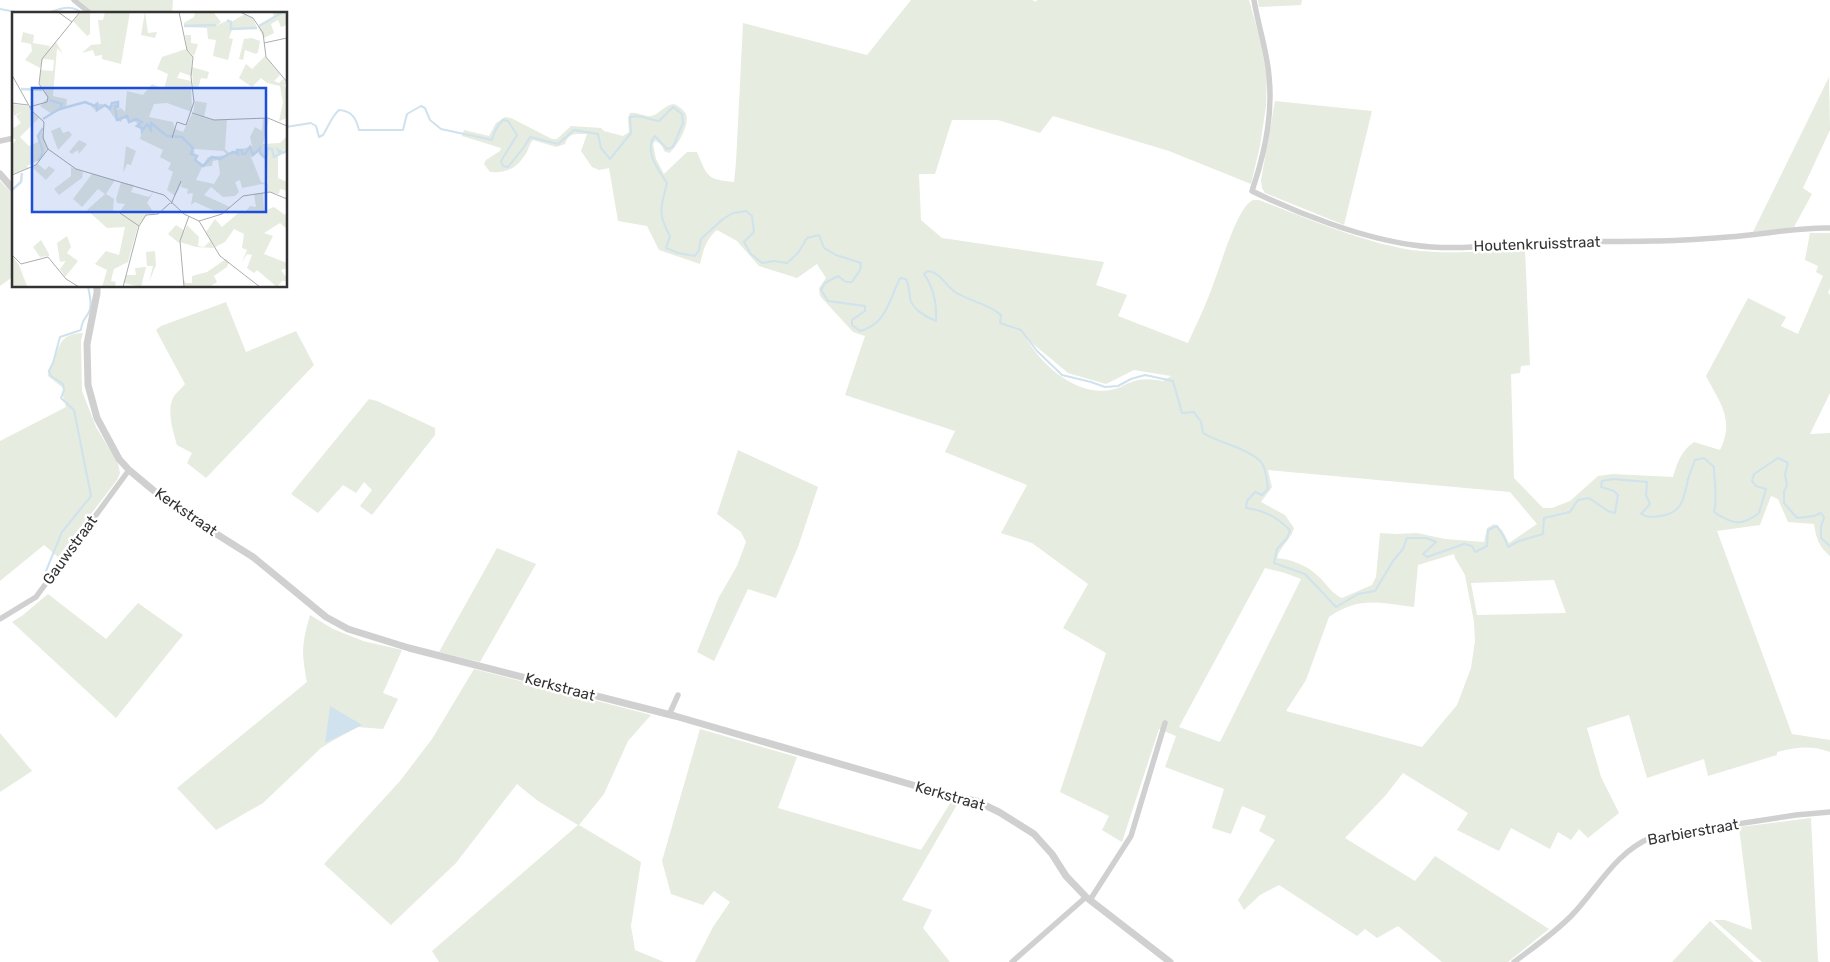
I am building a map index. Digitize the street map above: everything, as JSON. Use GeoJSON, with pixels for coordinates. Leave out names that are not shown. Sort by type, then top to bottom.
{"type":"FeatureCollection","features":[{"type":"Feature","properties":{"kind":"street"},"geometry":{"type":"LineString","coordinates":[[74,0],[89,12]]}},
{"type":"Feature","properties":{"kind":"street","name":"Houtenkruisstraat"},"geometry":{"type":"LineString","coordinates":[[1254,0],[1268,70],[1269,106],[1264,141],[1252,191],[1274,202],[1359,233],[1400,243],[1430,247],[1652,241],[1756,235],[1808,228],[1830,228]]}},
{"type":"Feature","properties":{"kind":"street"},"geometry":{"type":"LineString","coordinates":[[0,174],[12,188]]}},
{"type":"Feature","properties":{"kind":"street","name":"Kerkstraat"},"geometry":{"type":"LineString","coordinates":[[97,288],[87,344],[88,385],[97,418],[119,459],[129,470],[191,518],[253,557],[326,617],[348,630],[409,648],[669,715],[954,798],[976,802],[1000,812],[1034,834],[1052,854],[1066,876],[1088,899],[1170,962]]}},
{"type":"Feature","properties":{"kind":"street","name":"Gauwstraat"},"geometry":{"type":"LineString","coordinates":[[0,618],[36,597],[129,470]]}},
{"type":"Feature","properties":{"kind":"street"},"geometry":{"type":"LineString","coordinates":[[669,715],[678,695]]}},
{"type":"Feature","properties":{"kind":"street"},"geometry":{"type":"LineString","coordinates":[[1012,962],[1088,899],[1131,836],[1165,723]]}},
{"type":"Feature","properties":{"kind":"street","name":"Barbierstraat"},"geometry":{"type":"LineString","coordinates":[[1514,962],[1573,914],[1613,866],[1639,843],[1652,837],[1796,815],[1830,812]]}},
{"type":"Feature","properties":{"kind":"shaded area"},"geometry":{"type":"Polygon","coordinates":[[[79,0],[173,0],[172,12],[93,12],[79,0]]]}},
{"type":"Feature","properties":{"kind":"shaded area"},"geometry":{"type":"Polygon","coordinates":[[[911,0],[1032,0],[1036,2],[1037,0],[1249,0],[1261,43],[1267,77],[1266,106],[1260,146],[1251,184],[1169,151],[1053,116],[1040,133],[998,120],[952,120],[935,174],[919,174],[921,220],[942,238],[1104,262],[1096,285],[1127,295],[1118,316],[1188,343],[1208,298],[1235,225],[1241,213],[1253,200],[1259,200],[1354,235],[1411,250],[1482,252],[1525,249],[1530,365],[1521,366],[1520,373],[1511,374],[1514,478],[1543,508],[1552,508],[1570,501],[1598,476],[1613,474],[1673,477],[1680,458],[1694,442],[1720,450],[1726,430],[1726,421],[1721,403],[1706,376],[1748,298],[1786,317],[1781,326],[1798,334],[1823,276],[1816,272],[1818,266],[1805,260],[1810,233],[1830,233],[1830,288],[1828,293],[1830,295],[1830,393],[1810,434],[1830,433],[1830,556],[1819,542],[1814,524],[1788,522],[1778,499],[1771,496],[1760,525],[1717,531],[1792,734],[1830,740],[1830,752],[1810,748],[1791,749],[1708,776],[1704,759],[1647,778],[1629,715],[1587,728],[1601,777],[1619,813],[1588,838],[1579,829],[1571,840],[1558,832],[1550,849],[1511,828],[1499,851],[1457,830],[1468,813],[1403,773],[1385,796],[1345,838],[1415,881],[1435,856],[1549,929],[1508,962],[1442,962],[1398,926],[1377,938],[1365,929],[1357,936],[1279,885],[1260,895],[1244,910],[1238,900],[1275,840],[1259,831],[1266,816],[1242,806],[1231,834],[1212,828],[1224,789],[1165,767],[1176,736],[1159,729],[1122,842],[1102,830],[1109,816],[1060,792],[1106,653],[1063,628],[1088,584],[1032,543],[1001,533],[1027,485],[945,452],[955,431],[845,395],[865,336],[853,332],[820,296],[819,288],[826,278],[817,264],[797,278],[759,266],[737,241],[717,230],[708,241],[700,264],[659,250],[647,226],[618,221],[609,168],[599,170],[592,167],[581,151],[587,134],[573,134],[568,137],[565,144],[556,147],[533,140],[518,164],[506,171],[496,172],[490,172],[484,164],[486,160],[500,151],[501,148],[462,136],[464,130],[489,136],[496,123],[505,117],[511,118],[552,139],[557,139],[571,126],[601,128],[604,131],[623,136],[629,132],[628,118],[630,113],[651,116],[674,104],[686,114],[687,119],[682,135],[676,146],[669,153],[664,151],[657,142],[655,141],[653,144],[656,159],[664,174],[687,152],[697,152],[703,167],[709,175],[718,180],[734,182],[743,23],[867,55],[911,0]],[[1026,338],[1042,360],[1064,379],[1090,390],[1104,391],[1118,388],[1133,381],[1150,379],[1163,381],[1171,376],[1134,370],[1106,384],[1068,373],[1026,338]],[[1268,470],[1272,487],[1261,502],[1285,515],[1294,528],[1277,558],[1293,561],[1314,572],[1335,594],[1342,598],[1372,585],[1376,577],[1380,533],[1417,533],[1445,539],[1484,542],[1487,528],[1494,524],[1502,530],[1509,543],[1537,524],[1510,492],[1268,470]],[[1454,554],[1418,565],[1414,607],[1380,603],[1360,604],[1340,610],[1329,617],[1306,680],[1286,711],[1422,747],[1457,705],[1471,668],[1475,641],[1474,622],[1465,575],[1454,554]],[[1265,568],[1179,727],[1220,742],[1301,579],[1265,568]],[[1554,580],[1471,583],[1477,615],[1566,613],[1554,580]]]}},
{"type":"Feature","properties":{"kind":"shaded area"},"geometry":{"type":"Polygon","coordinates":[[[1258,0],[1302,0],[1301,5],[1259,7],[1258,0]]]}},
{"type":"Feature","properties":{"kind":"shaded area"},"geometry":{"type":"Polygon","coordinates":[[[1829,77],[1830,130],[1803,188],[1812,194],[1794,227],[1753,232],[1829,77]]]}},
{"type":"Feature","properties":{"kind":"shaded area"},"geometry":{"type":"Polygon","coordinates":[[[1275,101],[1372,111],[1344,225],[1265,193],[1262,188],[1261,180],[1275,101]]]}},
{"type":"Feature","properties":{"kind":"shaded area"},"geometry":{"type":"Polygon","coordinates":[[[0,181],[12,193],[12,277],[0,286],[0,181]]]}},
{"type":"Feature","properties":{"kind":"shaded area"},"geometry":{"type":"Polygon","coordinates":[[[226,302],[246,352],[296,331],[314,365],[206,478],[187,463],[192,453],[177,445],[170,414],[174,396],[185,384],[156,330],[161,326],[226,302]]]}},
{"type":"Feature","properties":{"kind":"shaded area"},"geometry":{"type":"Polygon","coordinates":[[[83,333],[81,340],[82,391],[96,427],[118,463],[120,473],[117,480],[58,557],[44,545],[0,581],[0,441],[66,407],[63,388],[48,376],[48,372],[62,341],[70,335],[83,333]]]}},
{"type":"Feature","properties":{"kind":"shaded area"},"geometry":{"type":"Polygon","coordinates":[[[369,399],[435,428],[435,435],[372,515],[360,506],[372,490],[364,482],[356,493],[343,485],[318,513],[291,494],[369,399]]]}},
{"type":"Feature","properties":{"kind":"shaded area"},"geometry":{"type":"Polygon","coordinates":[[[738,450],[818,487],[798,547],[776,598],[748,589],[714,661],[697,652],[719,597],[737,566],[746,542],[741,532],[717,514],[738,450]]]}},
{"type":"Feature","properties":{"kind":"shaded area"},"geometry":{"type":"Polygon","coordinates":[[[497,548],[536,564],[480,662],[439,652],[497,548]]]}},
{"type":"Feature","properties":{"kind":"shaded area"},"geometry":{"type":"Polygon","coordinates":[[[48,594],[106,639],[138,603],[183,635],[116,718],[12,622],[48,594]]]}},
{"type":"Feature","properties":{"kind":"shaded area"},"geometry":{"type":"Polygon","coordinates":[[[310,615],[333,629],[363,641],[402,650],[383,693],[398,699],[383,729],[358,727],[334,740],[321,748],[263,803],[216,830],[177,788],[307,682],[303,648],[310,615]]]}},
{"type":"Feature","properties":{"kind":"shaded area"},"geometry":{"type":"Polygon","coordinates":[[[474,669],[651,715],[628,741],[604,794],[579,825],[641,862],[631,926],[635,950],[664,962],[439,962],[432,951],[578,825],[538,801],[517,784],[456,863],[391,925],[324,864],[400,781],[432,739],[474,669]]]}},
{"type":"Feature","properties":{"kind":"shaded area"},"geometry":{"type":"Polygon","coordinates":[[[700,729],[797,757],[778,808],[921,850],[951,802],[958,803],[902,900],[932,910],[923,928],[950,962],[695,962],[713,927],[730,902],[714,891],[703,905],[671,894],[662,861],[700,729]]]}},
{"type":"Feature","properties":{"kind":"shaded area"},"geometry":{"type":"Polygon","coordinates":[[[0,733],[32,771],[0,792],[0,733]]]}},
{"type":"Feature","properties":{"kind":"shaded area"},"geometry":{"type":"Polygon","coordinates":[[[1811,818],[1818,961],[1820,962],[1762,962],[1714,920],[1725,920],[1752,930],[1739,827],[1811,818]]]}},
{"type":"Feature","properties":{"kind":"shaded area"},"geometry":{"type":"Polygon","coordinates":[[[1710,921],[1754,962],[1672,962],[1710,921]]]}},
{"type":"Feature","properties":{"kind":"water"},"geometry":{"type":"Polygon","coordinates":[[[330,707],[362,725],[325,743],[330,707]]]}},
{"type":"Feature","properties":{"kind":"waterway"},"geometry":{"type":"LineString","coordinates":[[50,12],[69,8],[74,8],[80,12]]}},
{"type":"Feature","properties":{"kind":"waterway"},"geometry":{"type":"LineString","coordinates":[[0,9],[16,12]]}},
{"type":"Feature","properties":{"kind":"waterway"},"geometry":{"type":"LineString","coordinates":[[288,127],[311,123],[316,126],[319,137],[323,135],[339,110],[353,116],[359,130],[403,130],[407,114],[421,106],[425,108],[430,120],[441,129],[492,140],[496,129],[503,120],[508,121],[517,135],[501,161],[503,166],[508,167],[530,137],[558,144],[574,130],[598,134],[601,148],[610,159],[631,133],[630,117],[659,121],[673,107],[682,114],[683,123],[673,147],[667,149],[655,136],[651,148],[651,154],[667,183],[661,210],[663,221],[670,236],[666,248],[678,253],[695,256],[699,250],[701,239],[723,219],[733,213],[746,211],[752,216],[754,232],[744,242],[751,254],[762,263],[774,261],[787,263],[798,253],[807,238],[819,235],[824,248],[836,255],[861,263],[860,270],[852,282],[846,282],[838,276],[825,283],[821,290],[828,301],[865,306],[865,311],[852,320],[852,325],[860,331],[869,328],[881,317],[900,278],[906,279],[911,302],[916,309],[936,321],[934,296],[924,274],[928,271],[939,276],[955,292],[996,311],[1001,315],[1000,323],[1021,330],[1037,351],[1062,375],[1105,387],[1118,386],[1131,379],[1145,375],[1173,381],[1182,413],[1194,412],[1201,422],[1203,433],[1243,450],[1262,463],[1268,489],[1262,495],[1255,492],[1247,501],[1246,508],[1270,515],[1290,530],[1287,538],[1277,549],[1274,563],[1305,574],[1336,607],[1358,594],[1375,591],[1393,561],[1403,549],[1407,538],[1427,538],[1436,542],[1423,554],[1427,557],[1464,544],[1472,546],[1475,552],[1487,546],[1488,530],[1497,526],[1508,547],[1519,541],[1543,534],[1544,518],[1570,512],[1578,500],[1589,498],[1608,511],[1615,513],[1618,495],[1614,491],[1601,487],[1602,481],[1613,479],[1647,482],[1646,495],[1650,504],[1641,514],[1650,517],[1674,512],[1681,503],[1695,460],[1704,458],[1714,467],[1716,495],[1714,512],[1736,522],[1742,522],[1759,513],[1766,489],[1756,486],[1752,481],[1754,474],[1778,458],[1788,463],[1785,474],[1787,485],[1784,492],[1784,503],[1797,518],[1814,516],[1821,513],[1824,517],[1821,527],[1821,538],[1830,546]]}},
{"type":"Feature","properties":{"kind":"waterway"},"geometry":{"type":"LineString","coordinates":[[46,571],[62,532],[91,496],[74,410],[61,398],[64,390],[63,384],[51,376],[49,371],[60,337],[81,330],[91,306],[88,288]]}}]}
